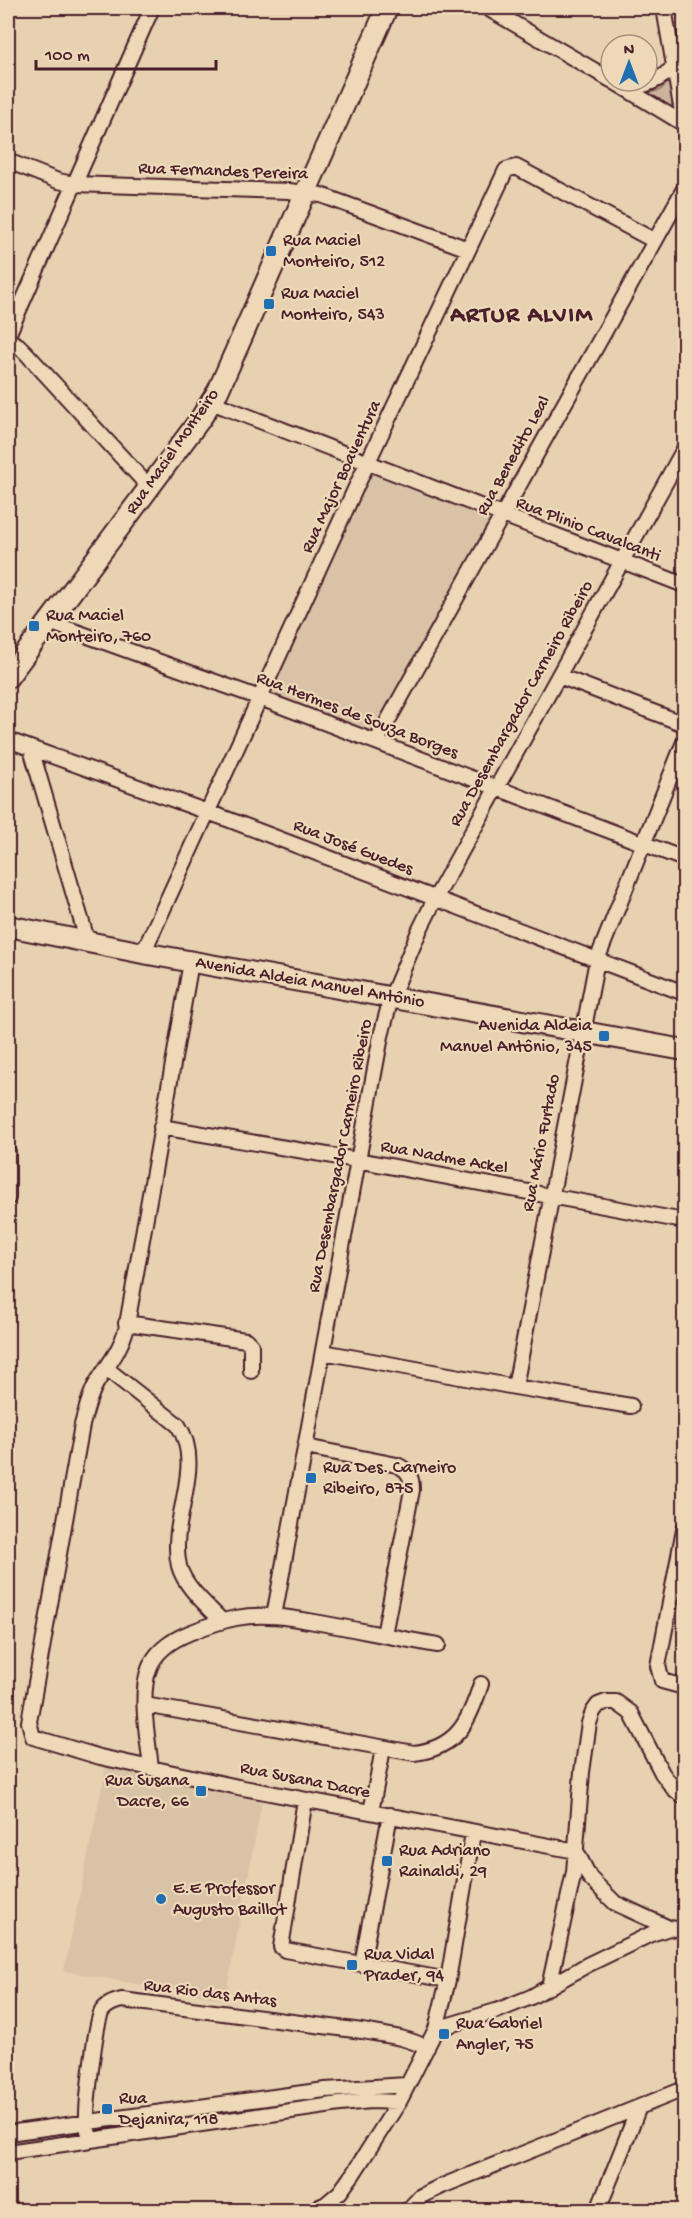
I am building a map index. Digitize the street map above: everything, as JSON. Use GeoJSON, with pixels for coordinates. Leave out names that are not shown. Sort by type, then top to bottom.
{"type":"FeatureCollection","features":[{"type":"Feature","properties":{"kind":"street","name":"Rua Maciel Monteiro"},"geometry":{"type":"LineString","coordinates":[[8,677],[14,656],[50,622],[150,488],[218,391],[387,8]]}},
{"type":"Feature","properties":{"kind":"street"},"geometry":{"type":"LineString","coordinates":[[487,8],[599,73]]}},
{"type":"Feature","properties":{"kind":"street"},"geometry":{"type":"LineString","coordinates":[[664,8],[684,124]]}},
{"type":"Feature","properties":{"kind":"street"},"geometry":{"type":"LineString","coordinates":[[8,335],[148,11]]}},
{"type":"Feature","properties":{"kind":"street"},"geometry":{"type":"LineString","coordinates":[[659,80],[675,66]]}},
{"type":"Feature","properties":{"kind":"street"},"geometry":{"type":"LineString","coordinates":[[633,93],[684,124]]}},
{"type":"Feature","properties":{"kind":"street","name":"Rua Fernandes Pereira"},"geometry":{"type":"LineString","coordinates":[[8,161],[58,182],[74,184],[307,192],[321,195],[468,249]]}},
{"type":"Feature","properties":{"kind":"street","name":"Rua Major Boaventura"},"geometry":{"type":"LineString","coordinates":[[142,953],[367,464],[506,170],[516,167],[655,241]]}},
{"type":"Feature","properties":{"kind":"street","name":"Rua Benedito Leal"},"geometry":{"type":"LineString","coordinates":[[376,742],[684,189]]}},
{"type":"Feature","properties":{"kind":"street"},"geometry":{"type":"LineString","coordinates":[[8,340],[26,353],[150,488]]}},
{"type":"Feature","properties":{"kind":"street","name":"Rua Plinio Cavalcanti"},"geometry":{"type":"LineString","coordinates":[[211,402],[684,585]]}},
{"type":"Feature","properties":{"kind":"street","name":"Rua Desembargador Carneiro Ribeiro"},"geometry":{"type":"LineString","coordinates":[[274,1616],[357,1160],[381,1036],[391,998],[435,898],[684,449]]}},
{"type":"Feature","properties":{"kind":"street","name":"Rua Hermes de Souza Borges"},"geometry":{"type":"LineString","coordinates":[[50,622],[684,859]]}},
{"type":"Feature","properties":{"kind":"street"},"geometry":{"type":"LineString","coordinates":[[559,676],[684,724]]}},
{"type":"Feature","properties":{"kind":"street","name":"Rua José Guedes"},"geometry":{"type":"LineString","coordinates":[[8,740],[208,812],[684,993]]}},
{"type":"Feature","properties":{"kind":"street","name":"Rua Mário Furtado"},"geometry":{"type":"LineString","coordinates":[[515,1388],[597,960],[684,742]]}},
{"type":"Feature","properties":{"kind":"street"},"geometry":{"type":"LineString","coordinates":[[31,748],[88,943]]}},
{"type":"Feature","properties":{"kind":"street","name":"Avenida Aldeia Manuel Antônio"},"geometry":{"type":"LineString","coordinates":[[8,926],[191,962],[684,1050]]}},
{"type":"Feature","properties":{"kind":"street"},"geometry":{"type":"LineString","coordinates":[[191,962],[126,1323],[121,1345],[107,1369],[178,1425],[183,1432],[189,1452],[178,1543],[180,1568],[190,1586],[222,1621]]}},
{"type":"Feature","properties":{"kind":"street","name":"Rua Nadme Ackel"},"geometry":{"type":"LineString","coordinates":[[161,1127],[357,1160],[684,1221]]}},
{"type":"Feature","properties":{"kind":"street"},"geometry":{"type":"LineString","coordinates":[[8,1152],[8,1198]]}},
{"type":"Feature","properties":{"kind":"street"},"geometry":{"type":"LineString","coordinates":[[126,1323],[246,1340],[251,1345],[251,1371]]}},
{"type":"Feature","properties":{"kind":"street"},"geometry":{"type":"LineString","coordinates":[[323,1352],[515,1388],[631,1406]]}},
{"type":"Feature","properties":{"kind":"street","name":"Rua Susana Dacre"},"geometry":{"type":"LineString","coordinates":[[107,1369],[91,1395],[82,1425],[29,1722],[31,1733],[38,1739],[69,1749],[151,1768],[473,1833],[576,1851]]}},
{"type":"Feature","properties":{"kind":"street"},"geometry":{"type":"LineString","coordinates":[[306,1447],[397,1465],[410,1476],[412,1490],[384,1635]]}},
{"type":"Feature","properties":{"kind":"street"},"geometry":{"type":"LineString","coordinates":[[684,1529],[658,1666],[662,1681],[684,1687]]}},
{"type":"Feature","properties":{"kind":"street"},"geometry":{"type":"LineString","coordinates":[[151,1768],[145,1705],[146,1679],[149,1667],[156,1656],[181,1636],[237,1617],[274,1616],[438,1645]]}},
{"type":"Feature","properties":{"kind":"street"},"geometry":{"type":"LineString","coordinates":[[145,1705],[414,1753],[430,1751],[452,1740],[466,1724],[481,1684]]}},
{"type":"Feature","properties":{"kind":"street"},"geometry":{"type":"LineString","coordinates":[[549,1987],[571,1890],[585,1748],[592,1712],[598,1705],[616,1702],[631,1713],[662,1773],[673,1788],[684,1797]]}},
{"type":"Feature","properties":{"kind":"street"},"geometry":{"type":"LineString","coordinates":[[371,1812],[383,1749]]}},
{"type":"Feature","properties":{"kind":"street"},"geometry":{"type":"LineString","coordinates":[[305,1800],[281,1947],[285,1950],[448,1980]]}},
{"type":"Feature","properties":{"kind":"street"},"geometry":{"type":"LineString","coordinates":[[362,1964],[390,1815]]}},
{"type":"Feature","properties":{"kind":"street"},"geometry":{"type":"LineString","coordinates":[[313,2211],[340,2192],[399,2102],[436,2029],[448,1980],[473,1833]]}},
{"type":"Feature","properties":{"kind":"street"},"geometry":{"type":"LineString","coordinates":[[576,1851],[590,1878],[615,1903],[669,1928],[684,1930]]}},
{"type":"Feature","properties":{"kind":"street"},"geometry":{"type":"LineString","coordinates":[[436,2029],[500,2010],[642,1938],[669,1928]]}},
{"type":"Feature","properties":{"kind":"street","name":"Rua Rio das Antas"},"geometry":{"type":"LineString","coordinates":[[87,2122],[93,2056],[101,2013],[107,2005],[122,2000],[362,2031],[417,2042],[427,2048]]}},
{"type":"Feature","properties":{"kind":"street"},"geometry":{"type":"LineString","coordinates":[[8,2133],[325,2090],[407,2085]]}},
{"type":"Feature","properties":{"kind":"street"},"geometry":{"type":"LineString","coordinates":[[408,2211],[421,2196],[684,2089]]}},
{"type":"Feature","properties":{"kind":"street"},"geometry":{"type":"LineString","coordinates":[[8,2152],[340,2104],[371,2101],[399,2102]]}},
{"type":"Feature","properties":{"kind":"street"},"geometry":{"type":"LineString","coordinates":[[598,2211],[639,2107]]}},
{"type":"Feature","properties":{"kind":"street"},"geometry":{"type":"LineString","coordinates":[[87,2122],[90,2140]]}},
{"type":"Feature","properties":{"kind":"shaded area"},"geometry":{"type":"Polygon","coordinates":[[[672,79],[677,109],[673,112],[645,94],[659,93],[672,79]]]}},
{"type":"Feature","properties":{"kind":"shaded area"},"geometry":{"type":"Polygon","coordinates":[[[367,464],[501,516],[376,742],[260,699],[367,464]]]}},
{"type":"Feature","properties":{"kind":"shaded area","name":"E.E Professor Augusto Baillot"},"geometry":{"type":"Polygon","coordinates":[[[106,1767],[262,1802],[225,2000],[64,1971],[106,1767]]]}},
{"type":"Feature","properties":{"kind":"place","name":"Rua Maciel Monteiro, 512"},"geometry":{"type":"Point","coordinates":[271,251]}},
{"type":"Feature","properties":{"kind":"place","name":"Rua Maciel Monteiro, 543"},"geometry":{"type":"Point","coordinates":[269,304]}},
{"type":"Feature","properties":{"kind":"place","name":"Rua Maciel Monteiro, 760"},"geometry":{"type":"Point","coordinates":[34,626]}},
{"type":"Feature","properties":{"kind":"place","name":"Avenida Aldeia Manuel Antônio, 345"},"geometry":{"type":"Point","coordinates":[604,1036]}},
{"type":"Feature","properties":{"kind":"place","name":"Rua Des. Carneiro Ribeiro, 875"},"geometry":{"type":"Point","coordinates":[311,1478]}},
{"type":"Feature","properties":{"kind":"place","name":"Rua Susana Dacre, 66"},"geometry":{"type":"Point","coordinates":[201,1791]}},
{"type":"Feature","properties":{"kind":"place","name":"Rua Adriano Rainaldi, 29"},"geometry":{"type":"Point","coordinates":[387,1861]}},
{"type":"Feature","properties":{"kind":"place","name":"E.E Professor Augusto Baillot"},"geometry":{"type":"Point","coordinates":[161,1899]}},
{"type":"Feature","properties":{"kind":"place","name":"Rua Vidal Prader, 94"},"geometry":{"type":"Point","coordinates":[352,1965]}},
{"type":"Feature","properties":{"kind":"place","name":"Rua Gabriel Angler, 75"},"geometry":{"type":"Point","coordinates":[444,2034]}},
{"type":"Feature","properties":{"kind":"place","name":"Rua Dejanira, 118"},"geometry":{"type":"Point","coordinates":[107,2109]}},
{"type":"Feature","properties":{"kind":"district","name":"ARTUR ALVIM"},"geometry":{"type":"Point","coordinates":[522,316]}}]}
